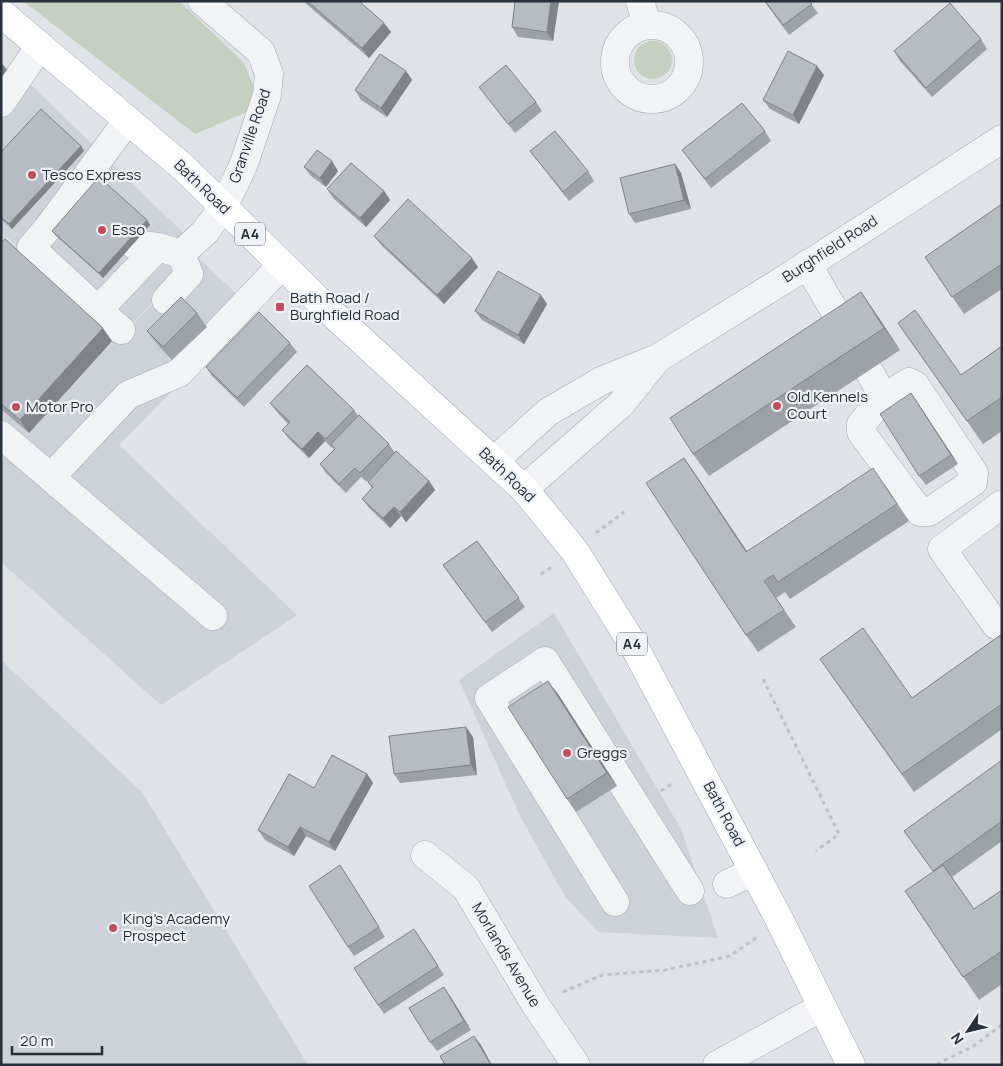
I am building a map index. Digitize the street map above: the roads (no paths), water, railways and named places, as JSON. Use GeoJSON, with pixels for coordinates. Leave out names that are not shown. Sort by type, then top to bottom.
{"type":"FeatureCollection","features":[{"type":"Feature","properties":{"kind":"main road","name":"Bath Road"},"geometry":{"type":"LineString","coordinates":[[1,13],[184,168],[282,265],[524,489],[574,550],[629,639],[754,871],[850,1065]]}},
{"type":"Feature","properties":{"kind":"street","name":"Granville Road"},"geometry":{"type":"LineString","coordinates":[[98,310],[158,248],[204,232],[223,207],[243,166],[267,95],[270,74],[261,52],[202,1]]}},
{"type":"Feature","properties":{"kind":"street"},"geometry":{"type":"LineString","coordinates":[[1,103],[40,46]]}},
{"type":"Feature","properties":{"kind":"street"},"geometry":{"type":"LineString","coordinates":[[121,330],[31,248],[128,120]]}},
{"type":"Feature","properties":{"kind":"street","name":"Burghfield Road"},"geometry":{"type":"LineString","coordinates":[[494,461],[548,412],[600,380],[658,358],[1002,139]]}},
{"type":"Feature","properties":{"kind":"street"},"geometry":{"type":"LineString","coordinates":[[158,248],[189,274],[166,300]]}},
{"type":"Feature","properties":{"kind":"street"},"geometry":{"type":"LineString","coordinates":[[807,264],[848,334]]}},
{"type":"Feature","properties":{"kind":"street"},"geometry":{"type":"LineString","coordinates":[[51,478],[128,395],[179,373],[282,265]]}},
{"type":"Feature","properties":{"kind":"street","name":"Burghfield Road"},"geometry":{"type":"LineString","coordinates":[[524,489],[621,404],[658,358]]}},
{"type":"Feature","properties":{"kind":"street"},"geometry":{"type":"LineString","coordinates":[[869,371],[884,398]]}},
{"type":"Feature","properties":{"kind":"street"},"geometry":{"type":"LineString","coordinates":[[909,382],[915,385],[974,473],[973,482],[929,512],[920,512],[861,432],[861,424],[884,398],[909,382]]}},
{"type":"Feature","properties":{"kind":"street"},"geometry":{"type":"LineString","coordinates":[[1,435],[213,616]]}},
{"type":"Feature","properties":{"kind":"street"},"geometry":{"type":"LineString","coordinates":[[996,625],[942,549],[1002,504]]}},
{"type":"Feature","properties":{"kind":"street"},"geometry":{"type":"LineString","coordinates":[[615,902],[489,698],[544,661],[690,891]]}},
{"type":"Feature","properties":{"kind":"street","name":"Morlands Avenue"},"geometry":{"type":"LineString","coordinates":[[425,855],[466,888],[535,1004],[576,1065]]}},
{"type":"Feature","properties":{"kind":"street"},"geometry":{"type":"LineString","coordinates":[[726,884],[754,871]]}},
{"type":"Feature","properties":{"kind":"street"},"geometry":{"type":"LineString","coordinates":[[717,1065],[822,1007]]}},
{"type":"Feature","properties":{"kind":"place","name":"Tesco Express"},"geometry":{"type":"Point","coordinates":[32,175]}},
{"type":"Feature","properties":{"kind":"place","name":"Esso"},"geometry":{"type":"Point","coordinates":[102,230]}},
{"type":"Feature","properties":{"kind":"place","name":"Bath Road / Burghfield Road"},"geometry":{"type":"Point","coordinates":[280,307]}},
{"type":"Feature","properties":{"kind":"place","name":"Old Kennels Court"},"geometry":{"type":"Point","coordinates":[777,406]}},
{"type":"Feature","properties":{"kind":"place","name":"Motor Pro"},"geometry":{"type":"Point","coordinates":[16,407]}},
{"type":"Feature","properties":{"kind":"place","name":"Greggs"},"geometry":{"type":"Point","coordinates":[567,753]}},
{"type":"Feature","properties":{"kind":"place","name":"King's Academy Prospect"},"geometry":{"type":"Point","coordinates":[113,928]}}]}
